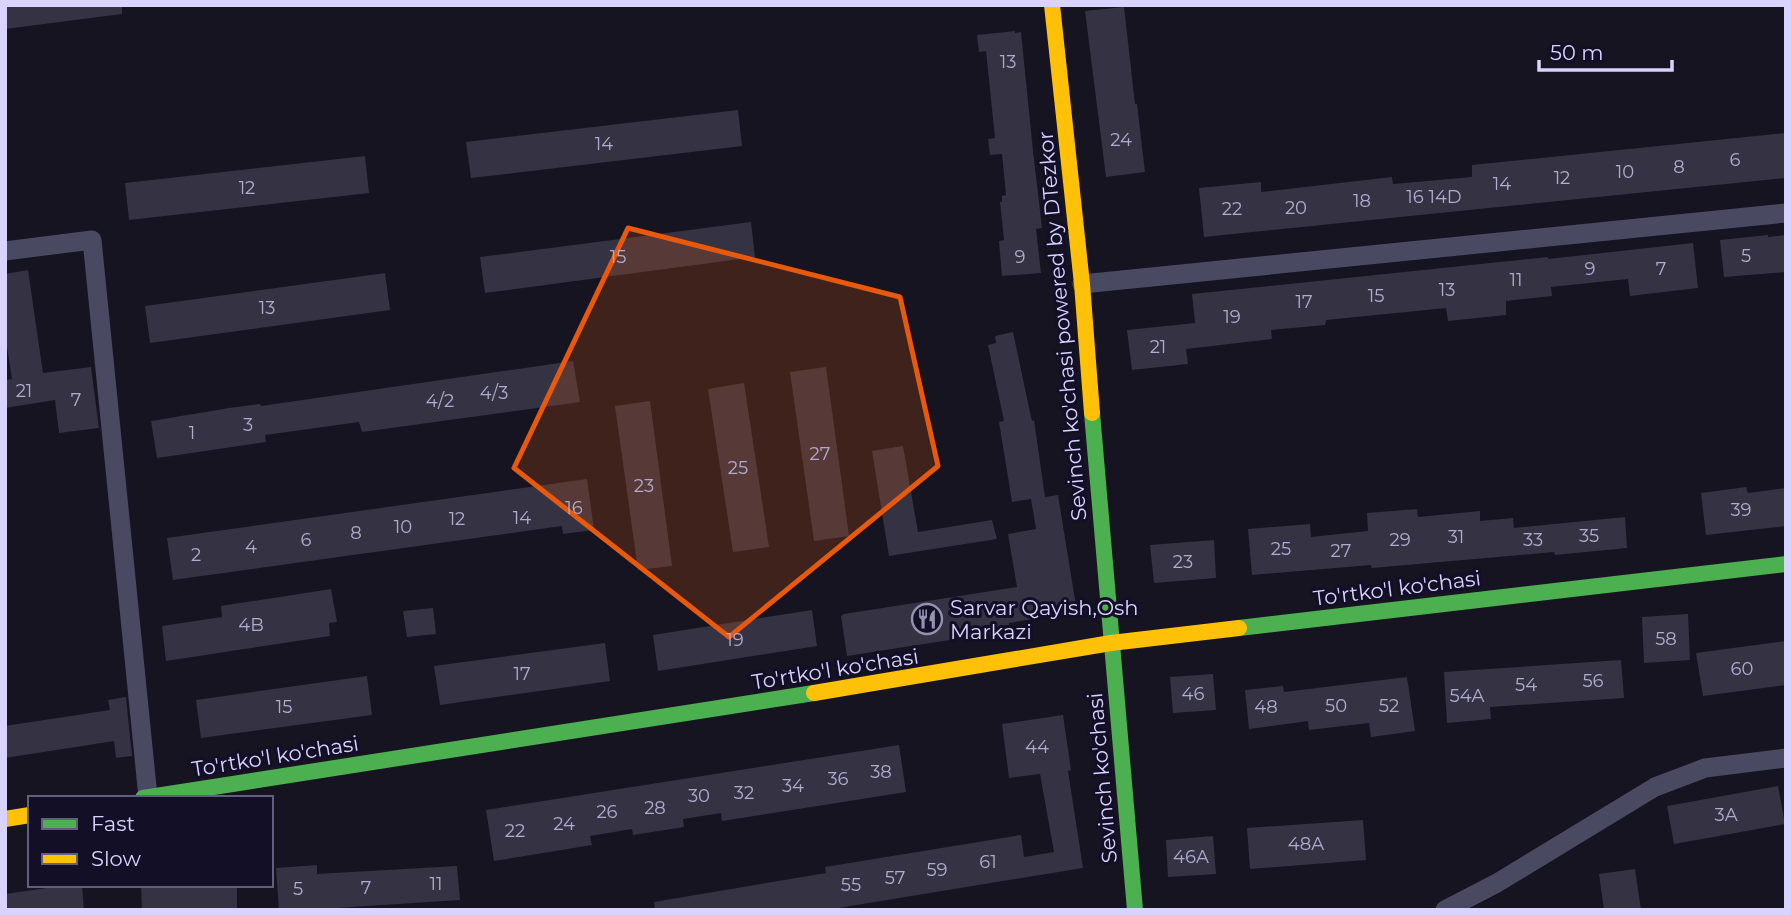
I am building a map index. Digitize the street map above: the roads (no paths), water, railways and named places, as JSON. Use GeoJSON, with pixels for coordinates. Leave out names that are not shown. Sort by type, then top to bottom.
{"type":"FeatureCollection","features":[{"type":"Feature","properties":{"kind":"street","name":"Sevinch ko'chasi powered by DTezkor"},"geometry":{"type":"LineString","coordinates":[[1052,5],[1082,284],[1111,643]]}},
{"type":"Feature","properties":{"kind":"street"},"geometry":{"type":"LineString","coordinates":[[1082,284],[1786,213]]}},
{"type":"Feature","properties":{"kind":"street"},"geometry":{"type":"LineString","coordinates":[[5,251],[92,240],[145,796]]}},
{"type":"Feature","properties":{"kind":"street","name":"To'rtko'l ko'chasi"},"geometry":{"type":"LineString","coordinates":[[152,796],[835,691],[1111,643],[1786,564]]}},
{"type":"Feature","properties":{"kind":"street","name":"Sevinch ko'chasi"},"geometry":{"type":"LineString","coordinates":[[1111,643],[1135,910]]}},
{"type":"Feature","properties":{"kind":"street"},"geometry":{"type":"LineString","coordinates":[[1445,910],[1497,883],[1654,787],[1705,768],[1786,758]]}},
{"type":"Feature","properties":{"kind":"street"},"geometry":{"type":"LineString","coordinates":[[5,819],[28,815]]}},
{"type":"Feature","properties":{"kind":"place","name":"Sarvar Qayish,Osh Markazi"},"geometry":{"type":"Point","coordinates":[927,619]}}]}
